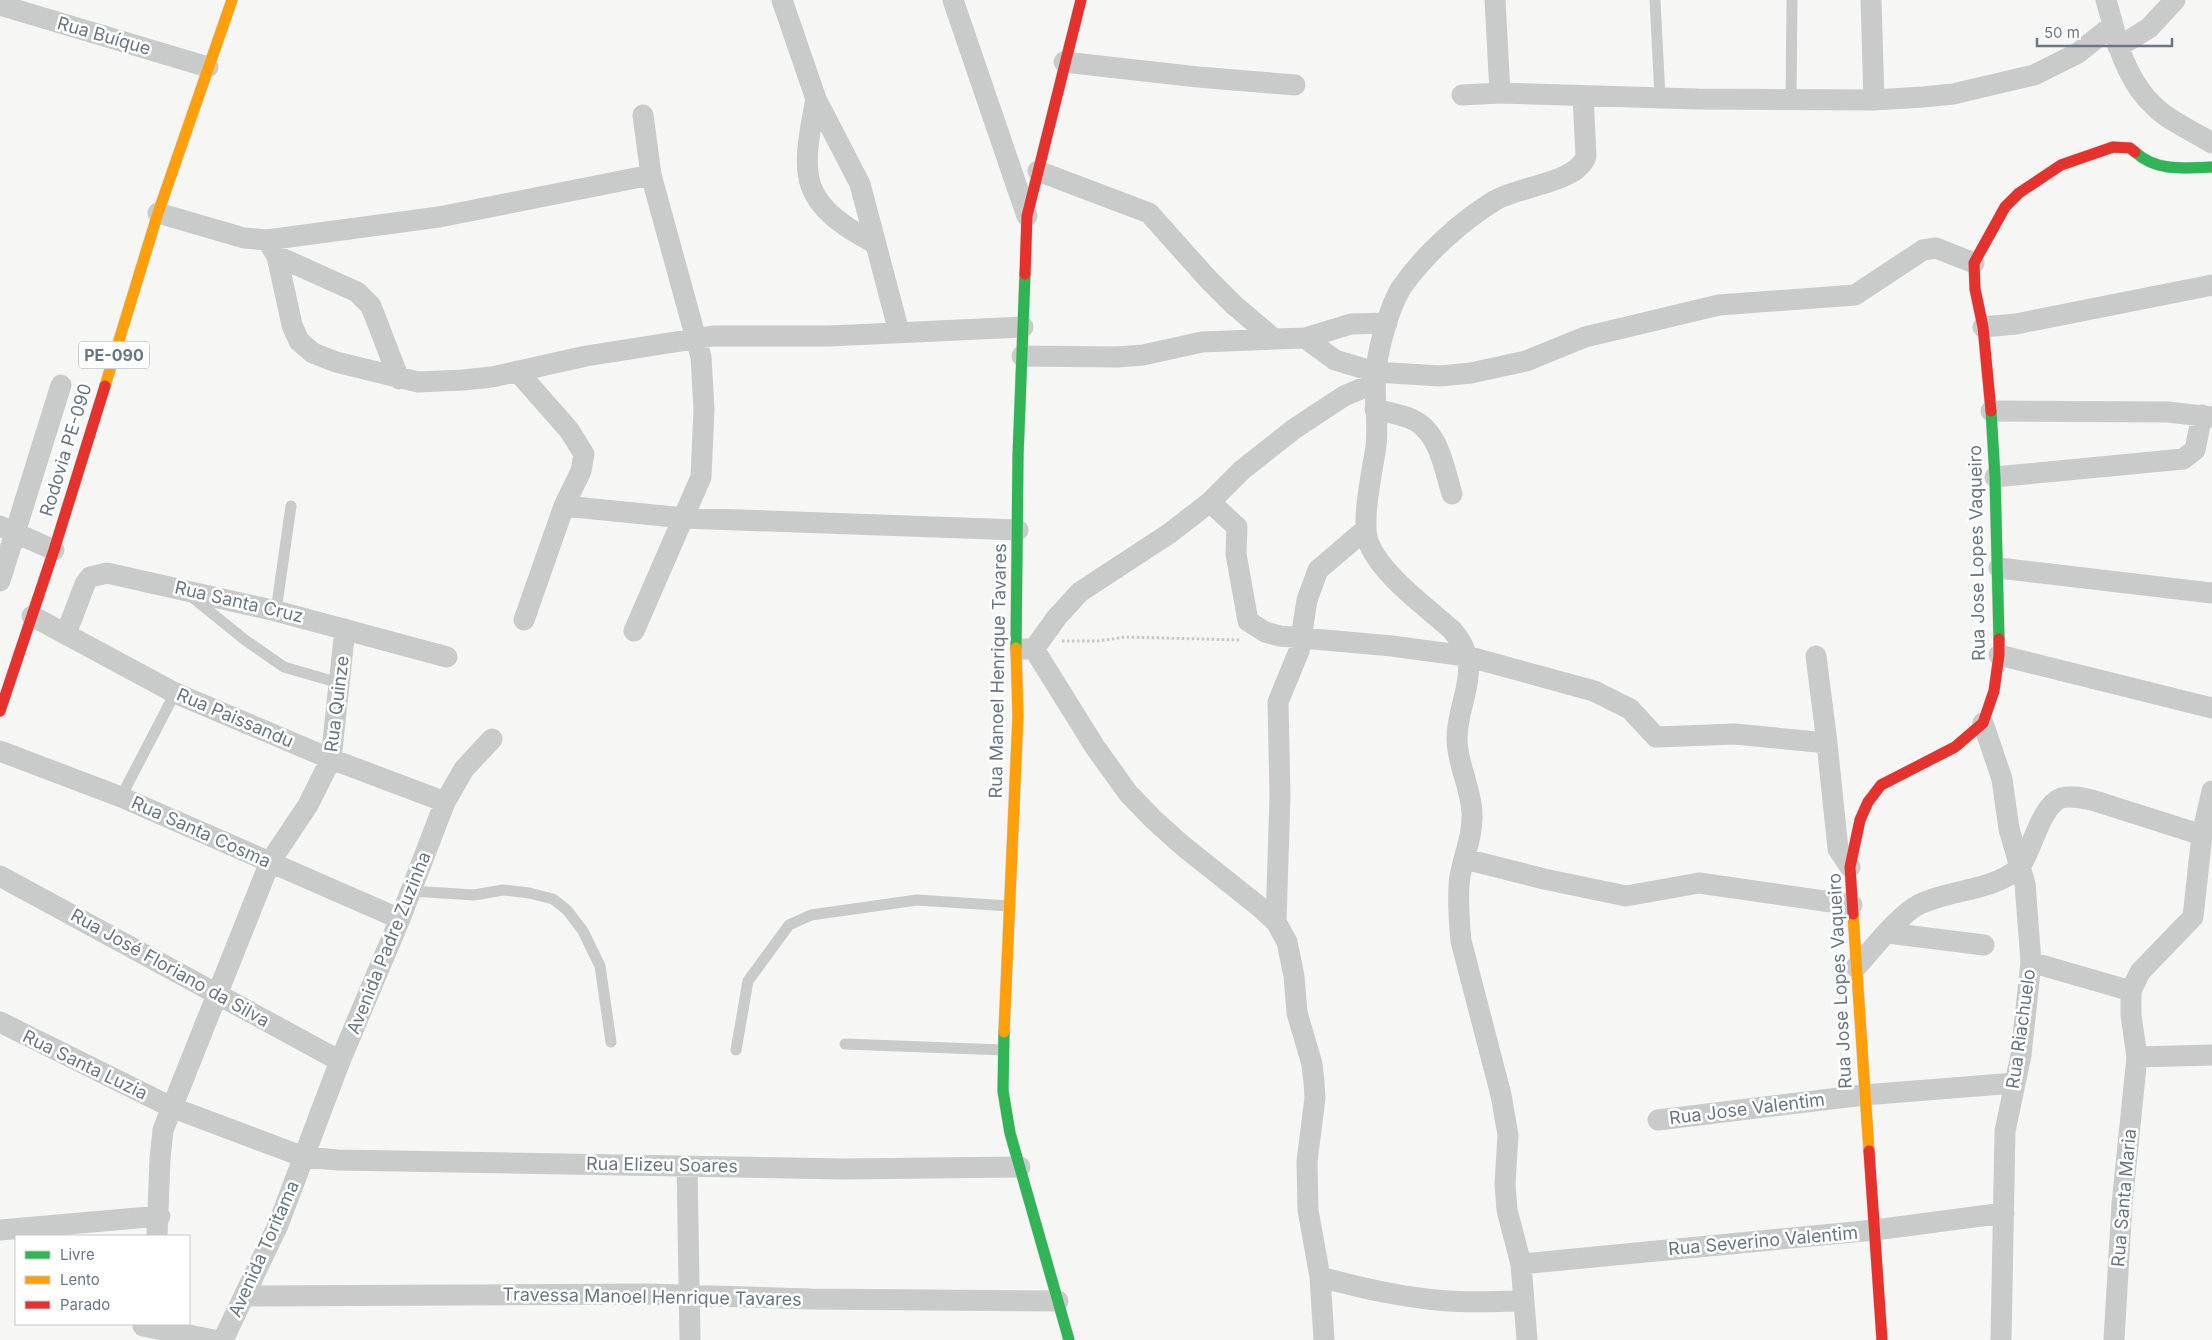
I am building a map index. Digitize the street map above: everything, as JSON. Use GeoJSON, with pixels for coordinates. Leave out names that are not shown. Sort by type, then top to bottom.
{"type":"FeatureCollection","features":[{"type":"Feature","properties":{"kind":"street","name":"Rodovia PE-090"},"geometry":{"type":"LineString","coordinates":[[0,711],[54,550],[158,213],[232,0]]}},
{"type":"Feature","properties":{"kind":"street"},"geometry":{"type":"LineString","coordinates":[[782,0],[816,99],[860,184],[899,332]]}},
{"type":"Feature","properties":{"kind":"street"},"geometry":{"type":"LineString","coordinates":[[953,0],[1027,216]]}},
{"type":"Feature","properties":{"kind":"street","name":"Rua Manoel Henrique Tavares"},"geometry":{"type":"LineString","coordinates":[[1069,1340],[1010,1133],[1004,1091],[1003,1050],[1018,716],[1030,647],[1018,530],[1027,216],[1081,0]]}},
{"type":"Feature","properties":{"kind":"street"},"geometry":{"type":"LineString","coordinates":[[1494,0],[1500,93]]}},
{"type":"Feature","properties":{"kind":"street"},"geometry":{"type":"LineString","coordinates":[[1871,0],[1874,100]]}},
{"type":"Feature","properties":{"kind":"street"},"geometry":{"type":"LineString","coordinates":[[2106,0],[2118,47],[2136,85],[2154,106],[2212,143]]}},
{"type":"Feature","properties":{"kind":"street"},"geometry":{"type":"LineString","coordinates":[[2118,47],[2149,28],[2175,0]]}},
{"type":"Feature","properties":{"kind":"street","name":"Rua Buíque"},"geometry":{"type":"LineString","coordinates":[[0,5],[36,8],[208,67]]}},
{"type":"Feature","properties":{"kind":"street"},"geometry":{"type":"LineString","coordinates":[[1462,95],[1500,93],[1874,100],[1953,94],[2034,76],[2078,53],[2113,25]]}},
{"type":"Feature","properties":{"kind":"street"},"geometry":{"type":"LineString","coordinates":[[1064,62],[1198,77],[1295,85]]}},
{"type":"Feature","properties":{"kind":"street"},"geometry":{"type":"LineString","coordinates":[[1527,1340],[1521,1264],[1507,1210],[1505,1184],[1508,1135],[1501,1095],[1461,941],[1459,891],[1470,837],[1472,812],[1458,756],[1457,737],[1468,684],[1466,656],[1460,640],[1452,630],[1387,570],[1368,542],[1366,529],[1368,494],[1376,444],[1375,378],[1387,323],[1401,289],[1432,252],[1468,220],[1495,200],[1572,173],[1584,164],[1586,156],[1583,96]]}},
{"type":"Feature","properties":{"kind":"street"},"geometry":{"type":"LineString","coordinates":[[816,99],[807,142],[806,173],[814,196],[837,220],[876,244]]}},
{"type":"Feature","properties":{"kind":"street"},"geometry":{"type":"LineString","coordinates":[[634,631],[701,477],[704,380],[701,357],[651,175],[643,115]]}},
{"type":"Feature","properties":{"kind":"street"},"geometry":{"type":"LineString","coordinates":[[1305,338],[1335,360],[1375,378],[1471,373],[1526,361],[1585,337],[1720,305],[1855,296],[1923,250],[1936,248],[1974,263],[2005,207],[2019,193],[2061,165],[2113,147],[2130,148],[2140,159],[2158,168],[2212,167]]}},
{"type":"Feature","properties":{"kind":"street"},"geometry":{"type":"LineString","coordinates":[[1038,171],[1149,213],[1215,286],[1274,338]]}},
{"type":"Feature","properties":{"kind":"street"},"geometry":{"type":"LineString","coordinates":[[272,248],[651,175]]}},
{"type":"Feature","properties":{"kind":"street"},"geometry":{"type":"LineString","coordinates":[[158,213],[272,248],[357,292],[371,306],[399,379]]}},
{"type":"Feature","properties":{"kind":"street"},"geometry":{"type":"LineString","coordinates":[[272,248],[292,325],[299,341],[313,353],[336,362],[399,379],[418,382],[463,380],[517,371],[586,356],[713,336],[829,336],[1023,327]]}},
{"type":"Feature","properties":{"kind":"street","name":"Rua Jose Lopes Vaqueiro"},"geometry":{"type":"LineString","coordinates":[[1882,1340],[1864,1095],[1856,967],[1856,930],[1852,905],[1850,867],[1860,820],[1868,802],[1882,785],[1955,747],[1984,722],[1994,691],[1999,655],[1999,568],[1991,411],[1983,328],[1974,289],[1974,263]]}},
{"type":"Feature","properties":{"kind":"street"},"geometry":{"type":"LineString","coordinates":[[1983,328],[2016,324],[2212,285]]}},
{"type":"Feature","properties":{"kind":"street"},"geometry":{"type":"LineString","coordinates":[[1022,356],[1117,357],[1143,355],[1202,342],[1305,338],[1351,324],[1387,323]]}},
{"type":"Feature","properties":{"kind":"street"},"geometry":{"type":"LineString","coordinates":[[517,371],[582,448],[584,460],[564,506],[524,620]]}},
{"type":"Feature","properties":{"kind":"street"},"geometry":{"type":"LineString","coordinates":[[1324,1340],[1320,1277],[1310,1227],[1306,1161],[1315,1098],[1314,1082],[1312,1064],[1297,1014],[1288,942],[1276,922],[1153,819],[1128,793],[1095,747],[1030,647],[1080,592],[1170,533],[1210,502],[1242,470],[1294,429],[1375,378]]}},
{"type":"Feature","properties":{"kind":"street"},"geometry":{"type":"LineString","coordinates":[[0,581],[8,529],[61,385]]}},
{"type":"Feature","properties":{"kind":"street"},"geometry":{"type":"LineString","coordinates":[[1375,410],[1410,418],[1425,427],[1442,459],[1452,494]]}},
{"type":"Feature","properties":{"kind":"street"},"geometry":{"type":"LineString","coordinates":[[1991,411],[2168,412],[2207,416],[2195,450],[2183,459],[1994,477]]}},
{"type":"Feature","properties":{"kind":"street"},"geometry":{"type":"LineString","coordinates":[[1210,502],[1237,527],[1236,554],[1248,621],[1265,632],[1280,636],[1392,646],[1466,656],[1594,690],[1630,709],[1656,737],[1735,734],[1826,743]]}},
{"type":"Feature","properties":{"kind":"street"},"geometry":{"type":"LineString","coordinates":[[564,506],[684,518],[1018,530]]}},
{"type":"Feature","properties":{"kind":"street"},"geometry":{"type":"LineString","coordinates":[[8,529],[54,550]]}},
{"type":"Feature","properties":{"kind":"street"},"geometry":{"type":"LineString","coordinates":[[1276,922],[1280,796],[1278,702],[1298,651],[1306,600],[1318,570],[1366,529]]}},
{"type":"Feature","properties":{"kind":"street"},"geometry":{"type":"LineString","coordinates":[[1999,568],[2212,593]]}},
{"type":"Feature","properties":{"kind":"street","name":"Rua Santa Cruz"},"geometry":{"type":"LineString","coordinates":[[66,634],[85,584],[90,577],[107,573],[181,588],[276,611],[447,657]]}},
{"type":"Feature","properties":{"kind":"street","name":"Rua Paissandu"},"geometry":{"type":"LineString","coordinates":[[32,616],[175,693],[331,759],[445,802]]}},
{"type":"Feature","properties":{"kind":"street","name":"Rua Quinze"},"geometry":{"type":"LineString","coordinates":[[218,993],[270,862],[308,805],[331,759],[345,629]]}},
{"type":"Feature","properties":{"kind":"street"},"geometry":{"type":"LineString","coordinates":[[1999,655],[2212,708]]}},
{"type":"Feature","properties":{"kind":"street"},"geometry":{"type":"LineString","coordinates":[[1816,656],[1838,849],[1850,867]]}},
{"type":"Feature","properties":{"kind":"street","name":"Rua Riachuelo"},"geometry":{"type":"LineString","coordinates":[[1984,722],[2002,778],[2009,829],[2027,899],[2031,962],[2021,1055],[2005,1131],[2001,1340]]}},
{"type":"Feature","properties":{"kind":"street","name":"Avenida Padre Zuzinha"},"geometry":{"type":"LineString","coordinates":[[304,1157],[340,1061],[400,920],[445,802],[464,769],[492,739]]}},
{"type":"Feature","properties":{"kind":"street","name":"Rua Santa Cosma"},"geometry":{"type":"LineString","coordinates":[[0,751],[121,797],[400,920]]}},
{"type":"Feature","properties":{"kind":"street"},"geometry":{"type":"LineString","coordinates":[[2031,962],[2132,991],[2140,972],[2202,918],[2202,835],[2212,791]]}},
{"type":"Feature","properties":{"kind":"street"},"geometry":{"type":"LineString","coordinates":[[1856,967],[1901,916],[1917,906],[1933,899],[1973,890],[2006,877],[2020,867],[2050,808],[2060,798],[2092,800],[2202,835]]}},
{"type":"Feature","properties":{"kind":"street"},"geometry":{"type":"LineString","coordinates":[[1465,859],[1544,879],[1626,896],[1700,883],[1852,905]]}},
{"type":"Feature","properties":{"kind":"street","name":"Rua José Floriano da Silva"},"geometry":{"type":"LineString","coordinates":[[0,876],[340,1061]]}},
{"type":"Feature","properties":{"kind":"street"},"geometry":{"type":"LineString","coordinates":[[1888,933],[1984,945]]}},
{"type":"Feature","properties":{"kind":"street","name":"Rua Santa Maria"},"geometry":{"type":"LineString","coordinates":[[2114,1340],[2122,1204],[2136,1056],[2131,1015],[2132,991]]}},
{"type":"Feature","properties":{"kind":"street"},"geometry":{"type":"LineString","coordinates":[[0,1230],[159,1226],[160,1159],[163,1130],[170,1107],[218,993]]}},
{"type":"Feature","properties":{"kind":"street","name":"Rua Santa Luzia"},"geometry":{"type":"LineString","coordinates":[[0,1022],[170,1107],[304,1157]]}},
{"type":"Feature","properties":{"kind":"street"},"geometry":{"type":"LineString","coordinates":[[2136,1056],[2212,1055]]}},
{"type":"Feature","properties":{"kind":"street","name":"Rua Jose Valentim"},"geometry":{"type":"LineString","coordinates":[[1658,1120],[1864,1095],[2015,1083]]}},
{"type":"Feature","properties":{"kind":"street","name":"Rua Elizeu Soares"},"geometry":{"type":"LineString","coordinates":[[304,1157],[348,1160],[843,1169],[1020,1167]]}},
{"type":"Feature","properties":{"kind":"street","name":"Avenida Toritama"},"geometry":{"type":"LineString","coordinates":[[223,1340],[278,1225],[304,1157]]}},
{"type":"Feature","properties":{"kind":"street"},"geometry":{"type":"LineString","coordinates":[[687,1166],[690,1340]]}},
{"type":"Feature","properties":{"kind":"street","name":"Rua Severino Valentim"},"geometry":{"type":"LineString","coordinates":[[1521,1264],[1875,1230],[2004,1213]]}},
{"type":"Feature","properties":{"kind":"street"},"geometry":{"type":"LineString","coordinates":[[1320,1277],[1376,1292],[1415,1298],[1449,1301],[1524,1301]]}},
{"type":"Feature","properties":{"kind":"street","name":"Travessa Manoel Henrique Tavares"},"geometry":{"type":"LineString","coordinates":[[245,1296],[690,1294],[811,1299],[1058,1301]]}},
{"type":"Feature","properties":{"kind":"street"},"geometry":{"type":"LineString","coordinates":[[142,1330],[214,1340]]}},
{"type":"Feature","properties":{"kind":"lane"},"geometry":{"type":"LineString","coordinates":[[1655,0],[1660,97]]}},
{"type":"Feature","properties":{"kind":"lane"},"geometry":{"type":"LineString","coordinates":[[1791,98],[1792,0]]}},
{"type":"Feature","properties":{"kind":"lane"},"geometry":{"type":"LineString","coordinates":[[276,611],[291,506]]}},
{"type":"Feature","properties":{"kind":"lane"},"geometry":{"type":"LineString","coordinates":[[181,588],[245,640],[284,667],[339,683]]}},
{"type":"Feature","properties":{"kind":"lane"},"geometry":{"type":"LineString","coordinates":[[121,797],[175,693]]}},
{"type":"Feature","properties":{"kind":"lane"},"geometry":{"type":"LineString","coordinates":[[411,891],[474,895],[512,891],[553,899],[567,910],[583,932],[600,966],[611,1042]]}},
{"type":"Feature","properties":{"kind":"lane"},"geometry":{"type":"LineString","coordinates":[[736,1050],[748,980],[789,925],[811,915],[917,900],[1008,906]]}},
{"type":"Feature","properties":{"kind":"lane"},"geometry":{"type":"LineString","coordinates":[[845,1044],[1003,1050]]}},
{"type":"Feature","properties":{"kind":"path"},"geometry":{"type":"LineString","coordinates":[[1030,647],[1126,637],[1246,640],[1265,632]]}},
{"type":"Feature","properties":{"kind":"traffic: fast"},"geometry":{"type":"LineString","coordinates":[[2135,152],[2152,163],[2162,166],[2181,168],[2212,167]]}},
{"type":"Feature","properties":{"kind":"traffic: fast"},"geometry":{"type":"LineString","coordinates":[[1016,648],[1018,456],[1025,274]]}},
{"type":"Feature","properties":{"kind":"traffic: fast"},"geometry":{"type":"LineString","coordinates":[[1991,411],[1995,477],[1999,639]]}},
{"type":"Feature","properties":{"kind":"traffic: fast"},"geometry":{"type":"LineString","coordinates":[[1004,1032],[1003,1091],[1010,1133],[1069,1340]]}},
{"type":"Feature","properties":{"kind":"traffic: slow"},"geometry":{"type":"LineString","coordinates":[[105,386],[158,213],[232,0]]}},
{"type":"Feature","properties":{"kind":"traffic: slow"},"geometry":{"type":"LineString","coordinates":[[1004,1032],[1018,716],[1016,648]]}},
{"type":"Feature","properties":{"kind":"traffic: slow"},"geometry":{"type":"LineString","coordinates":[[1853,914],[1869,1151]]}},
{"type":"Feature","properties":{"kind":"traffic: jam"},"geometry":{"type":"LineString","coordinates":[[1025,274],[1027,216],[1081,0]]}},
{"type":"Feature","properties":{"kind":"traffic: jam"},"geometry":{"type":"LineString","coordinates":[[1991,411],[1983,327],[1975,289],[1974,263],[2005,207],[2019,193],[2061,165],[2113,147],[2130,148],[2135,152]]}},
{"type":"Feature","properties":{"kind":"traffic: jam"},"geometry":{"type":"LineString","coordinates":[[0,711],[54,550],[105,386]]}},
{"type":"Feature","properties":{"kind":"traffic: jam"},"geometry":{"type":"LineString","coordinates":[[1853,914],[1850,867],[1860,820],[1868,802],[1881,785],[1955,747],[1983,723],[1994,691],[1999,655],[1999,639]]}},
{"type":"Feature","properties":{"kind":"traffic: jam"},"geometry":{"type":"LineString","coordinates":[[1869,1151],[1882,1340]]}}]}
